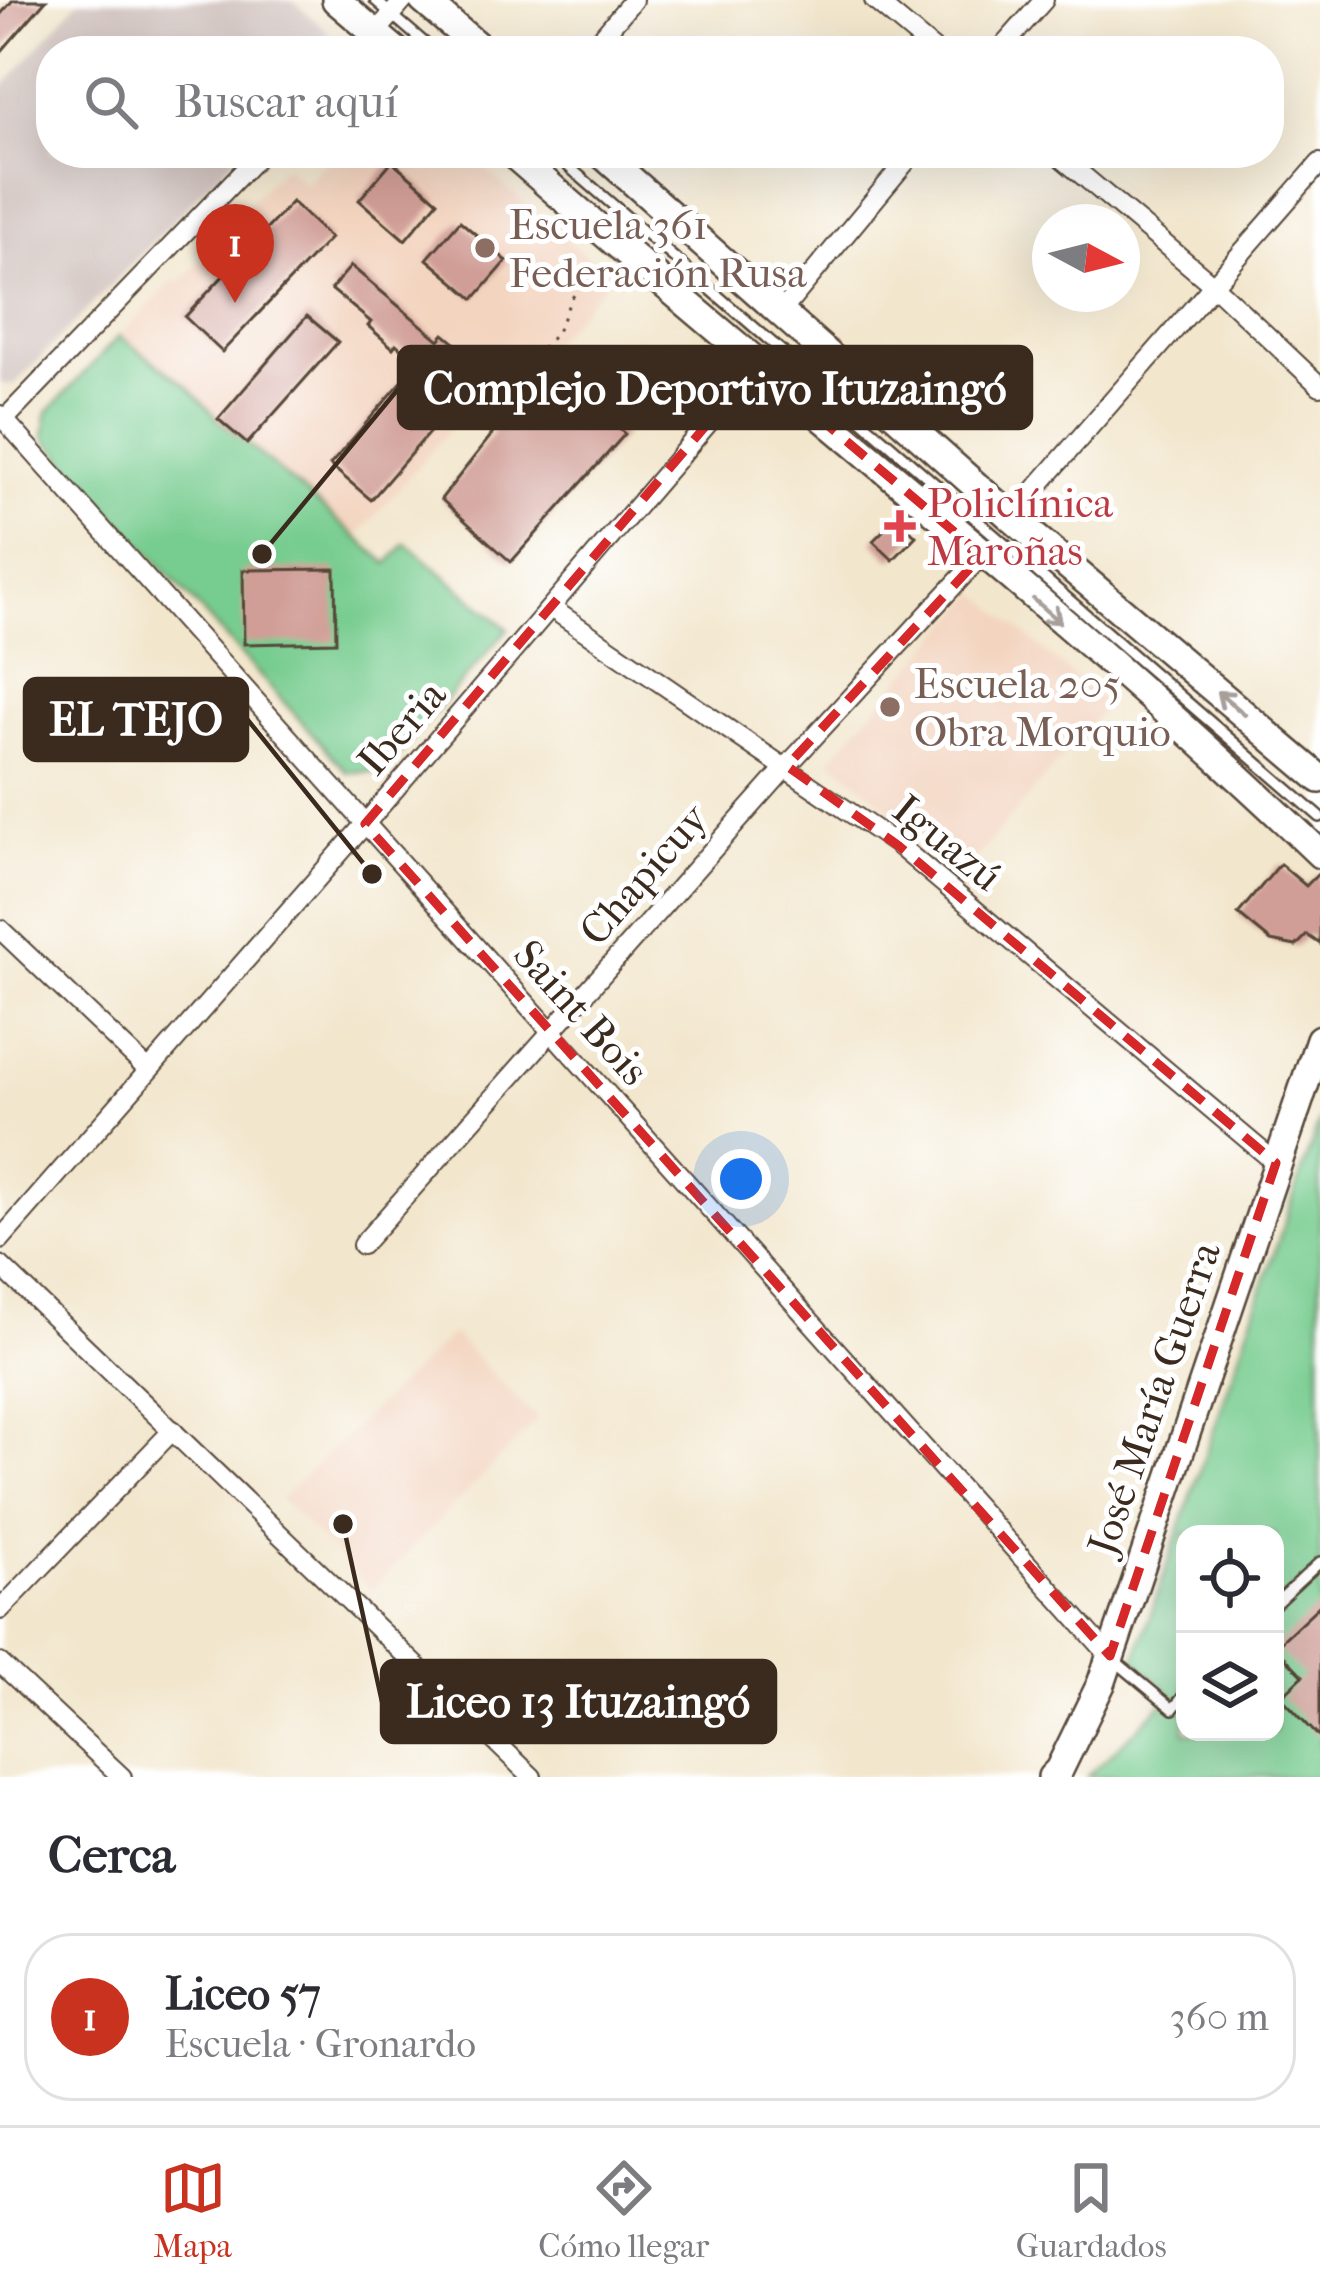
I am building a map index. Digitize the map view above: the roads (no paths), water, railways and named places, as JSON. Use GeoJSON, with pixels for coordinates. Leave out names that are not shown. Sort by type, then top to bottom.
{"type":"FeatureCollection","features":[{"type":"Feature","properties":{"kind":"main road"},"geometry":{"type":"LineString","coordinates":[[336,0],[386,30]]}},
{"type":"Feature","properties":{"kind":"main road"},"geometry":{"type":"LineString","coordinates":[[422,0],[465,36]]}},
{"type":"Feature","properties":{"kind":"main road"},"geometry":{"type":"LineString","coordinates":[[529,168],[757,366],[842,433],[1320,854]]}},
{"type":"Feature","properties":{"kind":"main road"},"geometry":{"type":"LineString","coordinates":[[619,168],[1011,517],[1320,779]]}},
{"type":"Feature","properties":{"kind":"main road","name":"José María Guerra"},"geometry":{"type":"LineString","coordinates":[[1052,1777],[1101,1684],[1320,1039]]}},
{"type":"Feature","properties":{"kind":"street"},"geometry":{"type":"LineString","coordinates":[[603,36],[633,0]]}},
{"type":"Feature","properties":{"kind":"street"},"geometry":{"type":"LineString","coordinates":[[874,0],[917,36]]}},
{"type":"Feature","properties":{"kind":"street"},"geometry":{"type":"LineString","coordinates":[[1012,36],[1044,0]]}},
{"type":"Feature","properties":{"kind":"street"},"geometry":{"type":"LineString","coordinates":[[1011,517],[1320,163]]}},
{"type":"Feature","properties":{"kind":"street"},"geometry":{"type":"LineString","coordinates":[[1,422],[247,168]]}},
{"type":"Feature","properties":{"kind":"street"},"geometry":{"type":"LineString","coordinates":[[782,311],[901,168]]}},
{"type":"Feature","properties":{"kind":"street"},"geometry":{"type":"LineString","coordinates":[[1074,168],[1212,284],[1320,386]]}},
{"type":"Feature","properties":{"kind":"street","name":"Iberia"},"geometry":{"type":"LineString","coordinates":[[0,1240],[757,366]]}},
{"type":"Feature","properties":{"kind":"street","name":"Saint Bois"},"geometry":{"type":"LineString","coordinates":[[1,422],[1110,1656]]}},
{"type":"Feature","properties":{"kind":"street","name":"Chapicuy"},"geometry":{"type":"LineString","coordinates":[[362,1245],[787,766],[982,555]]}},
{"type":"Feature","properties":{"kind":"street","name":"Iguazú"},"geometry":{"type":"LineString","coordinates":[[551,608],[899,846],[1276,1163]]}},
{"type":"Feature","properties":{"kind":"street"},"geometry":{"type":"LineString","coordinates":[[0,929],[147,1070]]}},
{"type":"Feature","properties":{"kind":"street"},"geometry":{"type":"LineString","coordinates":[[0,1265],[532,1777]]}},
{"type":"Feature","properties":{"kind":"street"},"geometry":{"type":"LineString","coordinates":[[0,1610],[173,1430]]}},
{"type":"Feature","properties":{"kind":"street"},"geometry":{"type":"LineString","coordinates":[[0,1663],[122,1777]]}},
{"type":"Feature","properties":{"kind":"lane"},"geometry":{"type":"LineString","coordinates":[[375,0],[386,30]]}},
{"type":"Feature","properties":{"kind":"lane"},"geometry":{"type":"LineString","coordinates":[[570,168],[1320,818]]}},
{"type":"Feature","properties":{"kind":"lane"},"geometry":{"type":"LineString","coordinates":[[1284,1596],[1320,1562]]}},
{"type":"Feature","properties":{"kind":"lane"},"geometry":{"type":"LineString","coordinates":[[1110,1656],[1173,1709],[1176,1705]]}},
{"type":"Feature","properties":{"kind":"place","name":"Escuela 361 Federación Rusa"},"geometry":{"type":"Point","coordinates":[485,248]}},
{"type":"Feature","properties":{"kind":"place","name":"Liceo 57"},"geometry":{"type":"Point","coordinates":[235,303]}},
{"type":"Feature","properties":{"kind":"place","name":"Policlínica Maroñas"},"geometry":{"type":"Point","coordinates":[900,526]}},
{"type":"Feature","properties":{"kind":"place","name":"Complejo Deportivo Ituzaingó"},"geometry":{"type":"Point","coordinates":[262,554]}},
{"type":"Feature","properties":{"kind":"place","name":"Escuela 205 Obra Morquio"},"geometry":{"type":"Point","coordinates":[890,707]}},
{"type":"Feature","properties":{"kind":"place","name":"EL TEJO"},"geometry":{"type":"Point","coordinates":[372,874]}},
{"type":"Feature","properties":{"kind":"place","name":"Liceo 13 Ituzaingó"},"geometry":{"type":"Point","coordinates":[343,1524]}}]}
